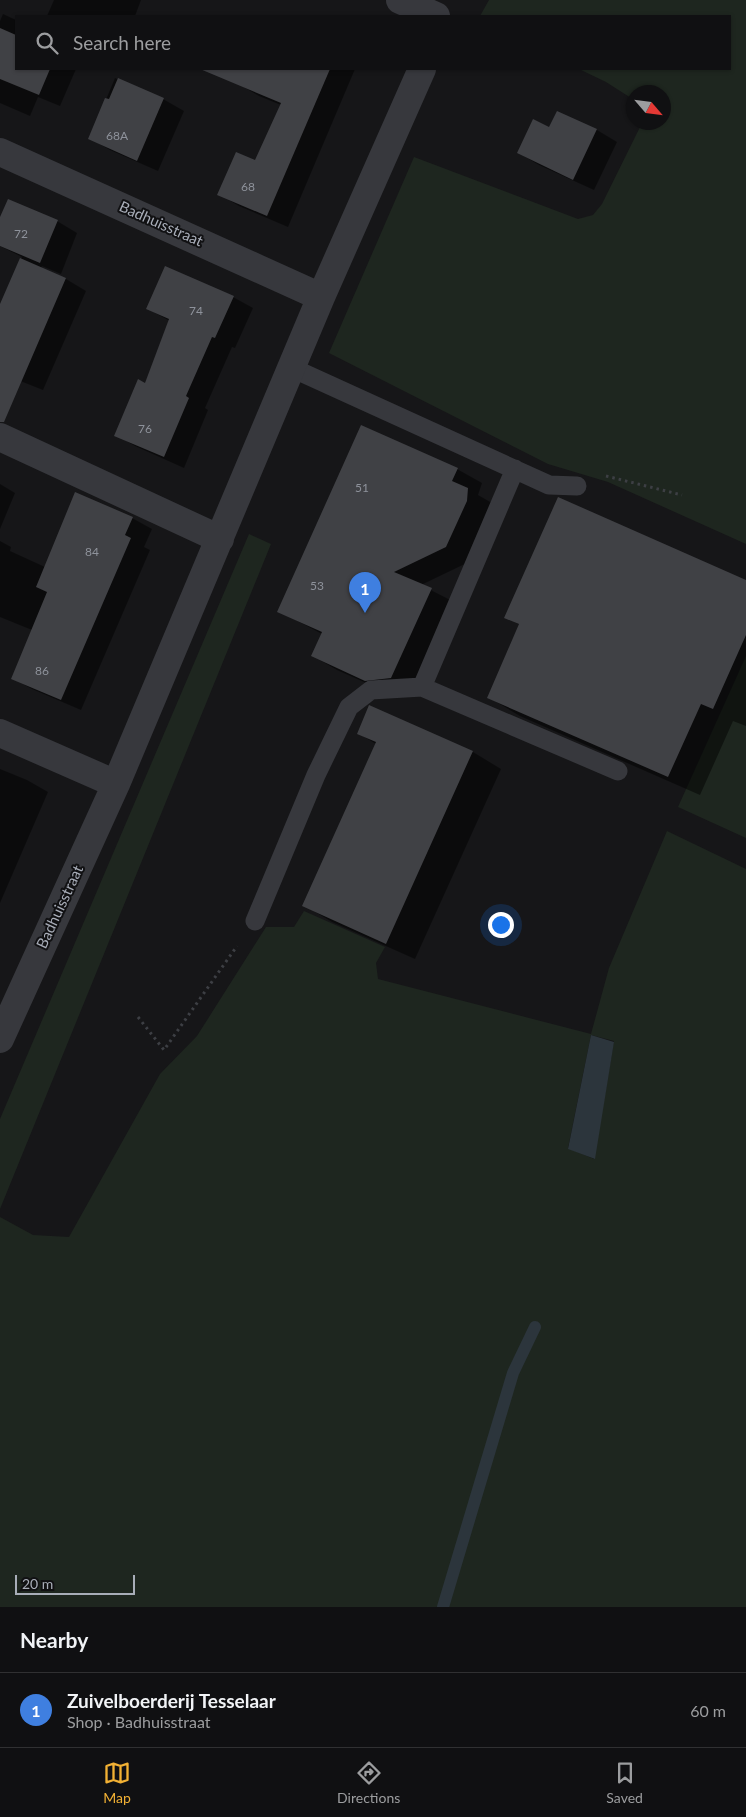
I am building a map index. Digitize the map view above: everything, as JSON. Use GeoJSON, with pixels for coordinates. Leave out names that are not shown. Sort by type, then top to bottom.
{"type":"FeatureCollection","features":[{"type":"Feature","properties":{"kind":"street"},"geometry":{"type":"LineString","coordinates":[[400,0],[434,15]]}},
{"type":"Feature","properties":{"kind":"street"},"geometry":{"type":"LineString","coordinates":[[446,15],[453,0]]}},
{"type":"Feature","properties":{"kind":"street","name":"Badhuisstraat"},"geometry":{"type":"LineString","coordinates":[[2,1032],[116,784],[321,297],[422,70]]}},
{"type":"Feature","properties":{"kind":"street","name":"Badhuisstraat"},"geometry":{"type":"LineString","coordinates":[[0,152],[321,297]]}},
{"type":"Feature","properties":{"kind":"street"},"geometry":{"type":"LineString","coordinates":[[0,437],[220,539]]}},
{"type":"Feature","properties":{"kind":"street"},"geometry":{"type":"LineString","coordinates":[[0,733],[116,784]]}},
{"type":"Feature","properties":{"kind":"lane"},"geometry":{"type":"LineString","coordinates":[[292,368],[549,484],[577,486]]}},
{"type":"Feature","properties":{"kind":"lane"},"geometry":{"type":"LineString","coordinates":[[422,687],[515,469]]}},
{"type":"Feature","properties":{"kind":"lane"},"geometry":{"type":"LineString","coordinates":[[255,921],[316,775],[349,707],[371,690],[422,687],[618,771]]}},
{"type":"Feature","properties":{"kind":"path"},"geometry":{"type":"LineString","coordinates":[[577,486],[592,472],[682,496]]}},
{"type":"Feature","properties":{"kind":"path"},"geometry":{"type":"LineString","coordinates":[[138,1017],[164,1050],[255,921]]}},
{"type":"Feature","properties":{"kind":"shaded area"},"geometry":{"type":"Polygon","coordinates":[[[489,0],[746,0],[746,544],[608,482],[548,464],[329,353],[414,157],[578,219],[593,215],[602,204],[639,130],[671,130],[671,85],[626,85],[626,95],[606,82],[581,70],[731,70],[731,15],[481,15],[489,0]]]}},
{"type":"Feature","properties":{"kind":"shaded area"},"geometry":{"type":"Polygon","coordinates":[[[249,534],[271,544],[0,1209],[0,1119],[249,534]]]}},
{"type":"Feature","properties":{"kind":"shaded area"},"geometry":{"type":"Polygon","coordinates":[[[746,656],[746,838],[678,807],[746,656]]]}},
{"type":"Feature","properties":{"kind":"shaded area"},"geometry":{"type":"Polygon","coordinates":[[[667,831],[746,869],[746,1607],[0,1607],[0,1217],[33,1235],[69,1237],[160,1074],[197,1036],[266,927],[294,927],[304,911],[385,947],[376,963],[378,979],[591,1034],[609,968],[667,831]],[[591,1035],[568,1148],[594,1159],[614,1041],[591,1035]]]}},
{"type":"Feature","properties":{"kind":"shaded area"},"geometry":{"type":"Polygon","coordinates":[[[591,1035],[614,1042],[595,1159],[568,1149],[591,1035]]]}},
{"type":"Feature","properties":{"kind":"building"},"geometry":{"type":"Polygon","coordinates":[[[0,28],[15,35],[15,70],[50,70],[39,95],[0,79],[0,28]]]}},
{"type":"Feature","properties":{"kind":"building"},"geometry":{"type":"Polygon","coordinates":[[[202,70],[330,70],[267,216],[217,195],[236,152],[255,160],[281,103],[202,70]]]}},
{"type":"Feature","properties":{"kind":"building"},"geometry":{"type":"Polygon","coordinates":[[[118,78],[164,98],[137,161],[88,139],[105,98],[109,99],[118,78]]]}},
{"type":"Feature","properties":{"kind":"building"},"geometry":{"type":"Polygon","coordinates":[[[557,111],[597,129],[573,180],[517,153],[533,119],[549,127],[557,111]]]}},
{"type":"Feature","properties":{"kind":"building"},"geometry":{"type":"Polygon","coordinates":[[[8,199],[58,220],[40,263],[0,246],[0,217],[8,199]]]}},
{"type":"Feature","properties":{"kind":"building"},"geometry":{"type":"Polygon","coordinates":[[[20,258],[66,278],[4,422],[0,422],[0,304],[20,258]]]}},
{"type":"Feature","properties":{"kind":"building"},"geometry":{"type":"Polygon","coordinates":[[[165,266],[234,296],[215,338],[212,337],[186,396],[189,398],[164,457],[114,436],[138,379],[145,383],[169,319],[146,309],[165,266]]]}},
{"type":"Feature","properties":{"kind":"building"},"geometry":{"type":"Polygon","coordinates":[[[361,425],[458,468],[452,481],[468,488],[467,501],[446,547],[394,572],[432,588],[391,678],[365,681],[311,656],[322,632],[277,612],[361,425]]]}},
{"type":"Feature","properties":{"kind":"building"},"geometry":{"type":"Polygon","coordinates":[[[75,492],[133,517],[125,535],[131,538],[61,700],[11,679],[47,592],[36,587],[75,492]]]}},
{"type":"Feature","properties":{"kind":"building"},"geometry":{"type":"Polygon","coordinates":[[[558,497],[746,580],[746,635],[713,709],[701,704],[668,777],[487,698],[519,624],[504,618],[558,497]]]}},
{"type":"Feature","properties":{"kind":"building"},"geometry":{"type":"Polygon","coordinates":[[[369,705],[473,751],[386,944],[302,906],[376,742],[357,734],[369,705]]]}},
{"type":"Feature","properties":{"kind":"waterway"},"geometry":{"type":"LineString","coordinates":[[443,1607],[513,1373],[535,1327]]}},
{"type":"Feature","properties":{"kind":"place","name":"Zuivelboerderij Tesselaar"},"geometry":{"type":"Point","coordinates":[365,613]}}]}
